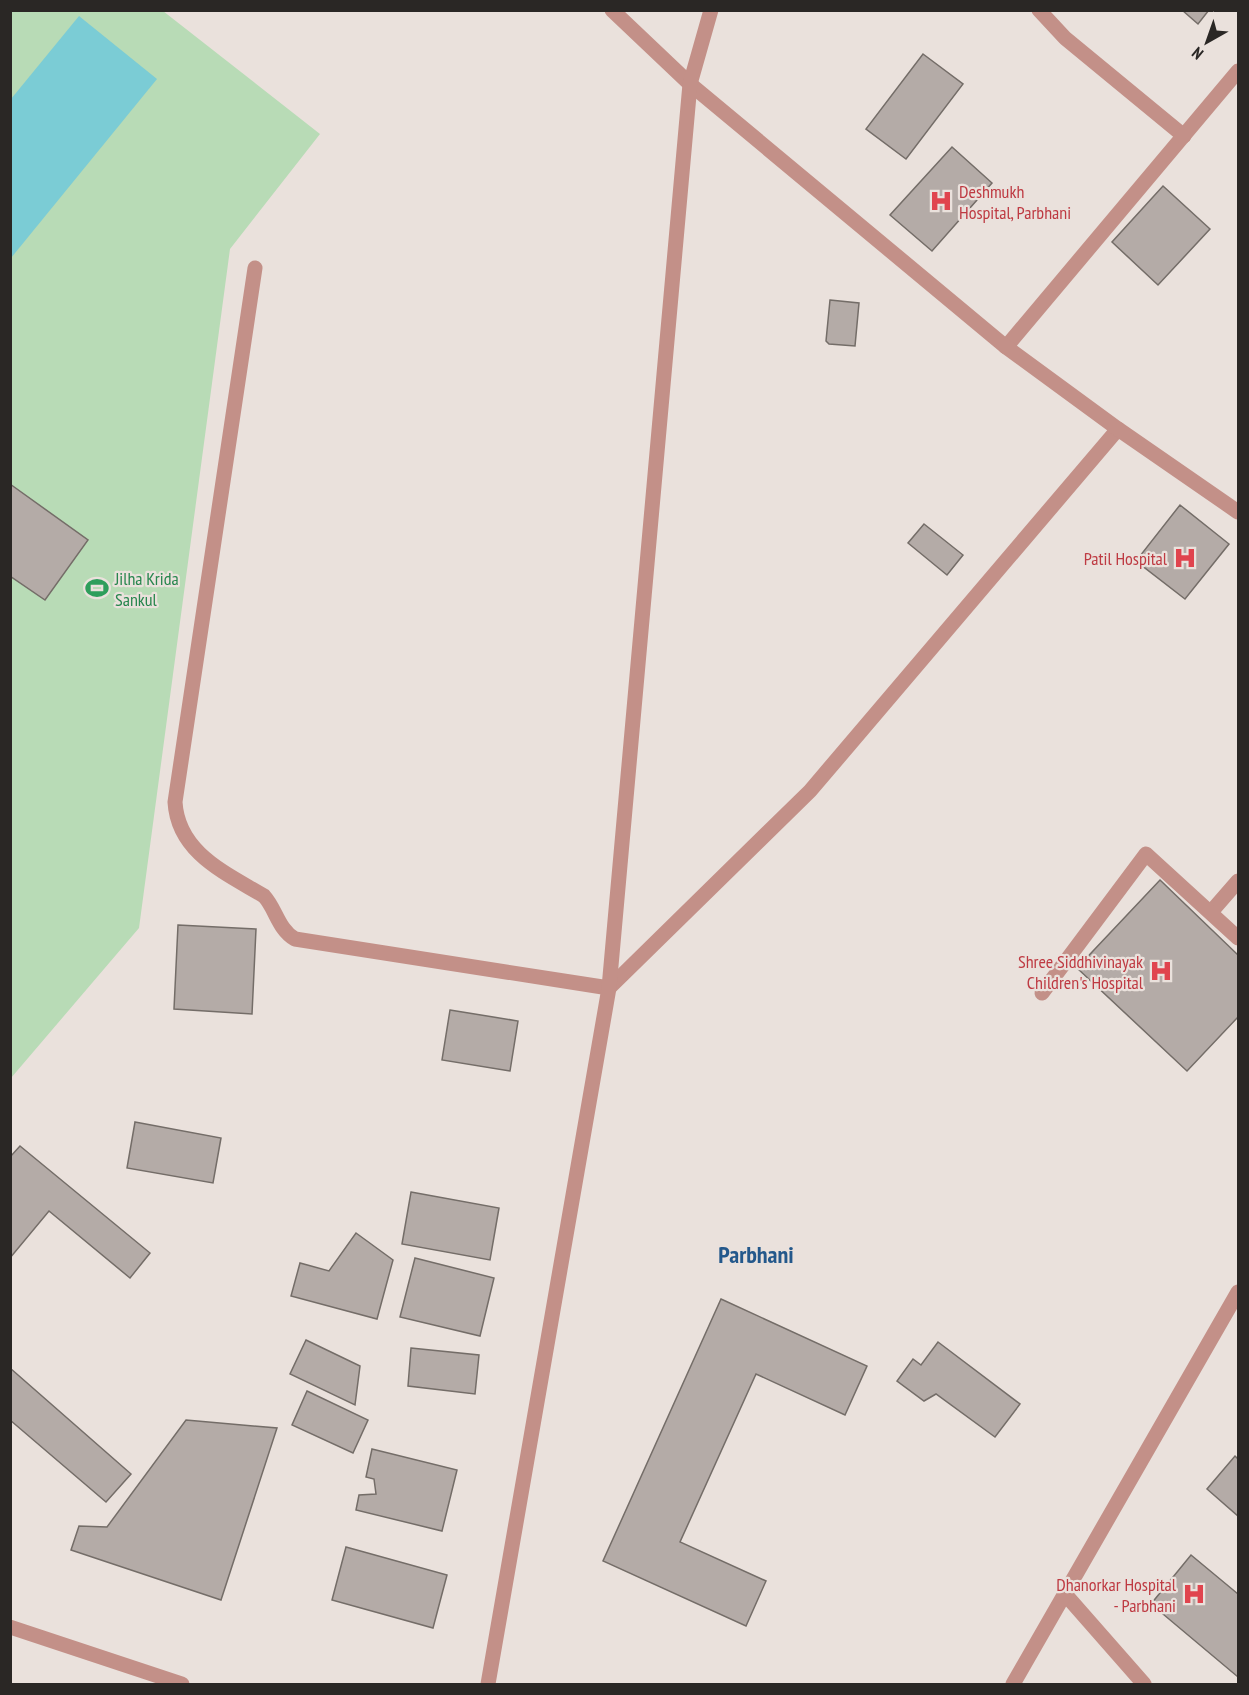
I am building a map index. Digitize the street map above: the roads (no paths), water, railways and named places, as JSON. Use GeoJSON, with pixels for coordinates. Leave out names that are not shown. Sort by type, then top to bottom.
{"type":"FeatureCollection","features":[{"type":"Feature","properties":{"kind":"street"},"geometry":{"type":"LineString","coordinates":[[612,10],[690,84],[1006,347],[1118,429],[1239,512]]}},
{"type":"Feature","properties":{"kind":"street"},"geometry":{"type":"LineString","coordinates":[[488,1684],[609,988],[690,84],[711,10]]}},
{"type":"Feature","properties":{"kind":"street"},"geometry":{"type":"LineString","coordinates":[[1039,10],[1065,38],[1184,136]]}},
{"type":"Feature","properties":{"kind":"street"},"geometry":{"type":"LineString","coordinates":[[1006,347],[1239,71]]}},
{"type":"Feature","properties":{"kind":"street"},"geometry":{"type":"LineString","coordinates":[[255,268],[175,802],[176,816],[181,831],[213,865],[264,896],[287,934],[294,939],[609,988]]}},
{"type":"Feature","properties":{"kind":"street"},"geometry":{"type":"LineString","coordinates":[[609,988],[810,791],[1118,429]]}},
{"type":"Feature","properties":{"kind":"street"},"geometry":{"type":"LineString","coordinates":[[1042,993],[1146,854],[1239,938]]}},
{"type":"Feature","properties":{"kind":"street"},"geometry":{"type":"LineString","coordinates":[[1212,912],[1239,881]]}},
{"type":"Feature","properties":{"kind":"street"},"geometry":{"type":"LineString","coordinates":[[1012,1684],[1239,1292]]}},
{"type":"Feature","properties":{"kind":"street"},"geometry":{"type":"LineString","coordinates":[[1065,1594],[1144,1684]]}},
{"type":"Feature","properties":{"kind":"street"},"geometry":{"type":"LineString","coordinates":[[10,1627],[182,1684]]}},
{"type":"Feature","properties":{"kind":"water"},"geometry":{"type":"Polygon","coordinates":[[[79,16],[157,79],[11,258],[11,99],[79,16]]]}},
{"type":"Feature","properties":{"kind":"place","name":"Deshmukh Hospital, Parbhani"},"geometry":{"type":"Point","coordinates":[941,201]}},
{"type":"Feature","properties":{"kind":"place","name":"Patil Hospital"},"geometry":{"type":"Point","coordinates":[1185,558]}},
{"type":"Feature","properties":{"kind":"place","name":"Jilha Krida Sankul"},"geometry":{"type":"Point","coordinates":[97,588]}},
{"type":"Feature","properties":{"kind":"place","name":"Shree Siddhivinayak Children's Hospital"},"geometry":{"type":"Point","coordinates":[1161,971]}},
{"type":"Feature","properties":{"kind":"place","name":"Dhanorkar Hospital - Parbhani"},"geometry":{"type":"Point","coordinates":[1194,1594]}},
{"type":"Feature","properties":{"kind":"district","name":"Parbhani"},"geometry":{"type":"Point","coordinates":[756,1254]}}]}
